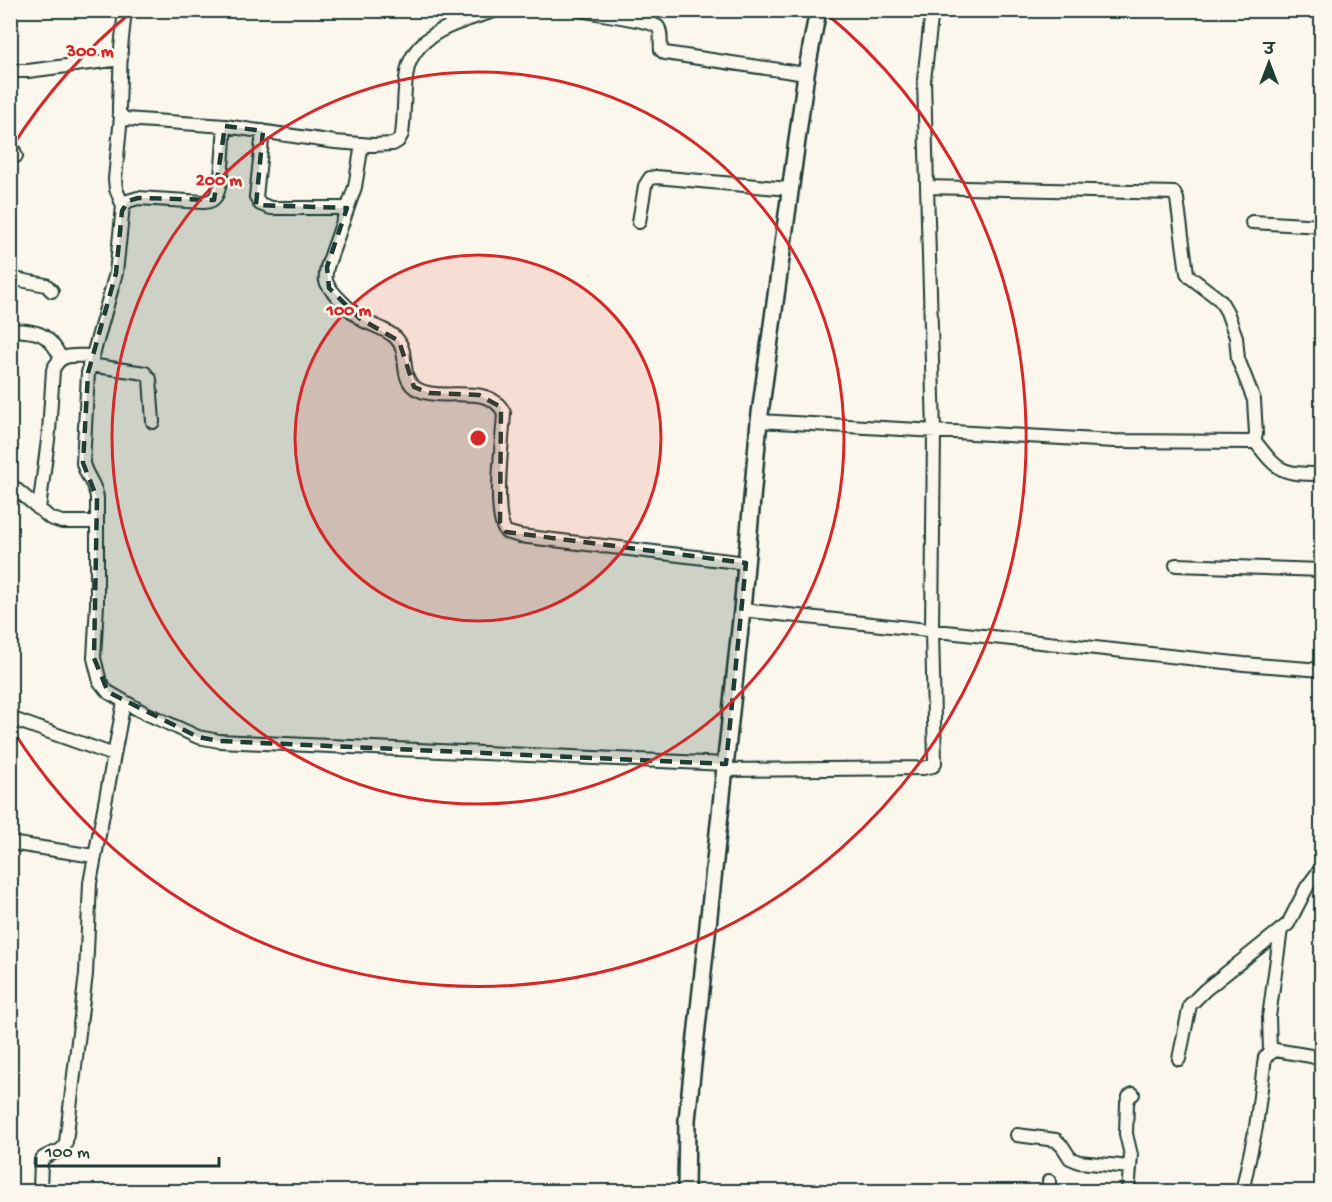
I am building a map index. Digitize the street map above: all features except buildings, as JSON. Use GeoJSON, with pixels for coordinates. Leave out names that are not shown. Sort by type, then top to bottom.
{"type":"FeatureCollection","features":[{"type":"Feature","properties":{"kind":"street"},"geometry":{"type":"LineString","coordinates":[[125,10],[121,59],[119,113],[121,116],[115,179],[116,189],[123,206],[116,273],[91,360],[83,463],[96,490],[97,604],[94,658],[100,682],[108,692],[198,737],[219,741],[725,767],[922,768],[933,766],[936,751],[932,630],[934,432],[924,80],[932,10]]}},
{"type":"Feature","properties":{"kind":"street"},"geometry":{"type":"LineString","coordinates":[[121,116],[125,119],[225,126],[362,144],[386,145],[398,141],[403,128],[408,65],[415,52],[441,30],[498,10]]}},
{"type":"Feature","properties":{"kind":"street"},"geometry":{"type":"LineString","coordinates":[[579,10],[644,22],[657,27],[660,31],[662,50],[665,53],[806,74]]}},
{"type":"Feature","properties":{"kind":"street"},"geometry":{"type":"LineString","coordinates":[[686,1191],[687,1120],[742,610],[759,421],[789,189],[818,10]]}},
{"type":"Feature","properties":{"kind":"street"},"geometry":{"type":"LineString","coordinates":[[10,71],[28,71],[121,59]]}},
{"type":"Feature","properties":{"kind":"street"},"geometry":{"type":"LineString","coordinates":[[123,206],[128,201],[138,198],[212,201],[219,187],[225,126]]}},
{"type":"Feature","properties":{"kind":"street"},"geometry":{"type":"LineString","coordinates":[[264,131],[256,197],[260,204],[271,208],[347,208]]}},
{"type":"Feature","properties":{"kind":"street"},"geometry":{"type":"LineString","coordinates":[[10,142],[16,156]]}},
{"type":"Feature","properties":{"kind":"street"},"geometry":{"type":"LineString","coordinates":[[362,144],[355,187],[327,267],[326,281],[329,288],[359,318],[390,333],[399,341],[408,381],[414,387],[429,393],[479,395],[494,401],[501,407],[504,413],[499,481],[500,522],[506,532],[520,536],[746,563]]}},
{"type":"Feature","properties":{"kind":"street"},"geometry":{"type":"LineString","coordinates":[[639,222],[645,186],[650,178],[789,189]]}},
{"type":"Feature","properties":{"kind":"street"},"geometry":{"type":"LineString","coordinates":[[927,187],[1174,193],[1178,204],[1187,273],[1220,300],[1235,333],[1238,359],[1254,400],[1256,434],[1254,440]]}},
{"type":"Feature","properties":{"kind":"street"},"geometry":{"type":"LineString","coordinates":[[1252,222],[1322,226]]}},
{"type":"Feature","properties":{"kind":"street"},"geometry":{"type":"LineString","coordinates":[[10,278],[46,285],[52,291]]}},
{"type":"Feature","properties":{"kind":"street"},"geometry":{"type":"LineString","coordinates":[[10,330],[43,335],[51,340],[61,358]]}},
{"type":"Feature","properties":{"kind":"street"},"geometry":{"type":"LineString","coordinates":[[39,509],[49,432],[53,370],[56,362],[61,358],[66,356],[91,360],[145,373],[150,379],[153,422]]}},
{"type":"Feature","properties":{"kind":"street"},"geometry":{"type":"LineString","coordinates":[[759,421],[1114,441],[1251,442],[1254,440]]}},
{"type":"Feature","properties":{"kind":"street"},"geometry":{"type":"LineString","coordinates":[[1254,440],[1279,469],[1291,473],[1322,474]]}},
{"type":"Feature","properties":{"kind":"street"},"geometry":{"type":"LineString","coordinates":[[10,484],[57,521],[97,522]]}},
{"type":"Feature","properties":{"kind":"street"},"geometry":{"type":"LineString","coordinates":[[1176,565],[1322,570]]}},
{"type":"Feature","properties":{"kind":"street"},"geometry":{"type":"LineString","coordinates":[[742,610],[1244,664],[1322,670]]}},
{"type":"Feature","properties":{"kind":"street"},"geometry":{"type":"LineString","coordinates":[[40,1191],[41,1160],[65,1148],[86,974],[90,883],[124,702]]}},
{"type":"Feature","properties":{"kind":"street"},"geometry":{"type":"LineString","coordinates":[[10,718],[114,755]]}},
{"type":"Feature","properties":{"kind":"street"},"geometry":{"type":"LineString","coordinates":[[10,843],[94,856]]}},
{"type":"Feature","properties":{"kind":"street"},"geometry":{"type":"LineString","coordinates":[[1179,1059],[1190,1005],[1222,975],[1293,917],[1307,887],[1322,867]]}},
{"type":"Feature","properties":{"kind":"street"},"geometry":{"type":"LineString","coordinates":[[1242,1191],[1256,1126],[1263,1060],[1270,1051],[1269,1017],[1281,929]]}},
{"type":"Feature","properties":{"kind":"street"},"geometry":{"type":"LineString","coordinates":[[1270,1051],[1279,1050],[1322,1060]]}},
{"type":"Feature","properties":{"kind":"street"},"geometry":{"type":"LineString","coordinates":[[1128,1191],[1130,1149],[1126,1134],[1127,1103],[1133,1094]]}},
{"type":"Feature","properties":{"kind":"street"},"geometry":{"type":"LineString","coordinates":[[1017,1135],[1056,1140],[1070,1158],[1079,1162],[1130,1167]]}},
{"type":"Feature","properties":{"kind":"highlighted area"},"geometry":{"type":"Polygon","coordinates":[[[225,126],[263,131],[256,205],[347,208],[327,267],[329,288],[359,318],[399,341],[414,387],[429,393],[479,395],[501,407],[500,522],[506,532],[746,563],[726,764],[219,741],[198,737],[108,692],[94,658],[97,498],[83,463],[88,373],[116,273],[122,211],[128,201],[138,198],[214,200],[225,126]]]}}]}
